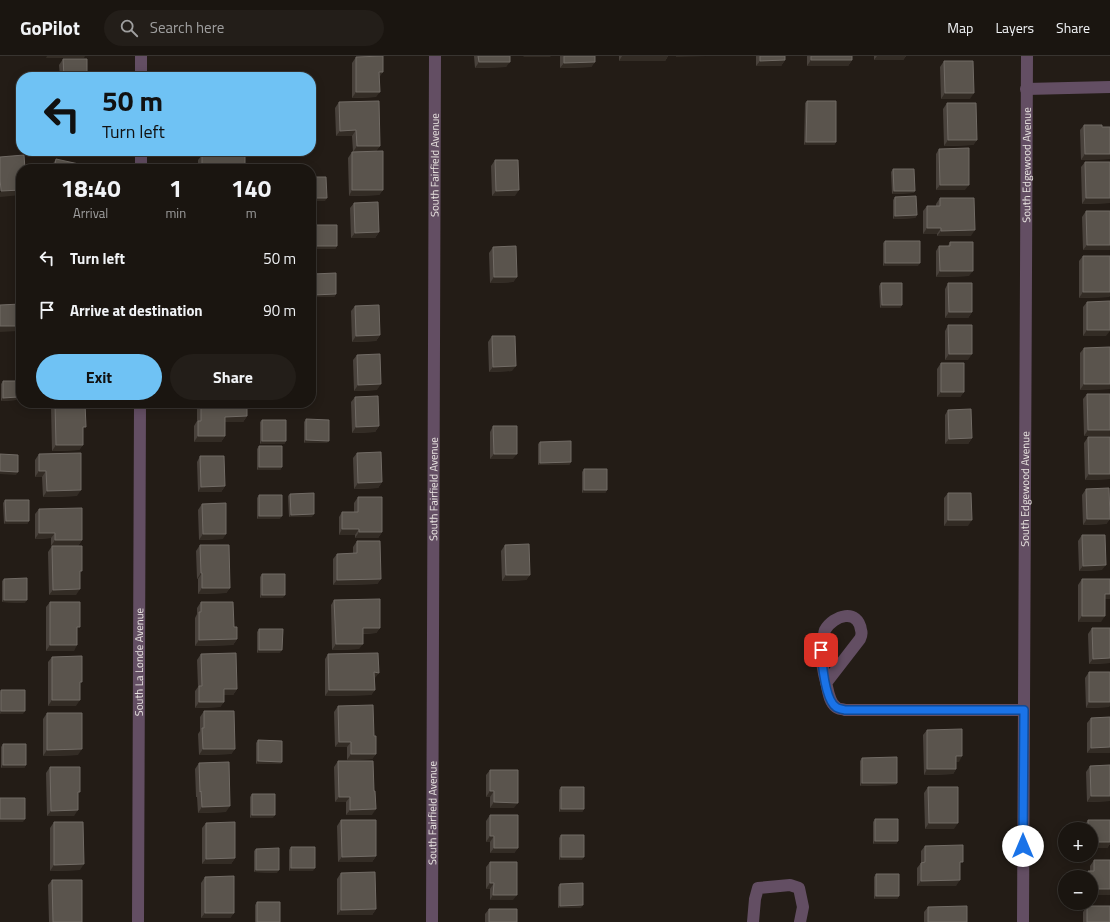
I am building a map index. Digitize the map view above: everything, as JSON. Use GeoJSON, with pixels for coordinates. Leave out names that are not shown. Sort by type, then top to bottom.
{"type":"FeatureCollection","features":[{"type":"Feature","properties":{"kind":"street"},"geometry":{"type":"LineString","coordinates":[[141,56],[141,72]]}},
{"type":"Feature","properties":{"kind":"street","name":"South Fairfield Avenue"},"geometry":{"type":"LineString","coordinates":[[432,922],[435,56]]}},
{"type":"Feature","properties":{"kind":"street","name":"South Edgewood Avenue"},"geometry":{"type":"LineString","coordinates":[[1023,922],[1027,56]]}},
{"type":"Feature","properties":{"kind":"street"},"geometry":{"type":"LineString","coordinates":[[1026,89],[1110,87]]}},
{"type":"Feature","properties":{"kind":"street","name":"South La Londe Avenue"},"geometry":{"type":"LineString","coordinates":[[138,922],[140,408]]}},
{"type":"Feature","properties":{"kind":"street"},"geometry":{"type":"LineString","coordinates":[[826,683],[860,639],[861,630],[857,620],[850,616],[843,615],[833,620],[825,631],[821,650],[822,669],[830,700],[836,707],[845,710],[1024,710]]}},
{"type":"Feature","properties":{"kind":"street"},"geometry":{"type":"LineString","coordinates":[[753,922],[755,899],[758,888],[790,885],[799,888],[803,907],[800,922]]}},
{"type":"Feature","properties":{"kind":"building"},"geometry":{"type":"Polygon","coordinates":[[[383,56],[383,72],[379,72],[380,92],[356,92],[356,57],[383,56]]]}},
{"type":"Feature","properties":{"kind":"building"},"geometry":{"type":"Polygon","coordinates":[[[478,56],[510,56],[510,62],[479,62],[478,56]]]}},
{"type":"Feature","properties":{"kind":"building"},"geometry":{"type":"Polygon","coordinates":[[[564,56],[595,56],[595,62],[564,63],[564,56]]]}},
{"type":"Feature","properties":{"kind":"building"},"geometry":{"type":"Polygon","coordinates":[[[760,56],[785,56],[785,60],[760,61],[760,56]]]}},
{"type":"Feature","properties":{"kind":"building"},"geometry":{"type":"Polygon","coordinates":[[[811,56],[852,56],[852,60],[811,60],[811,56]]]}},
{"type":"Feature","properties":{"kind":"building"},"geometry":{"type":"Polygon","coordinates":[[[63,59],[87,59],[87,72],[64,72],[63,59]]]}},
{"type":"Feature","properties":{"kind":"building"},"geometry":{"type":"Polygon","coordinates":[[[944,61],[973,61],[974,93],[945,93],[944,61]]]}},
{"type":"Feature","properties":{"kind":"building"},"geometry":{"type":"Polygon","coordinates":[[[379,101],[380,146],[357,146],[356,130],[340,131],[339,102],[379,101]]]}},
{"type":"Feature","properties":{"kind":"building"},"geometry":{"type":"Polygon","coordinates":[[[807,101],[836,101],[836,142],[806,142],[807,101]]]}},
{"type":"Feature","properties":{"kind":"building"},"geometry":{"type":"Polygon","coordinates":[[[947,103],[976,103],[977,140],[948,140],[947,103]]]}},
{"type":"Feature","properties":{"kind":"building"},"geometry":{"type":"Polygon","coordinates":[[[1084,125],[1102,125],[1102,127],[1110,127],[1110,154],[1085,154],[1084,125]]]}},
{"type":"Feature","properties":{"kind":"building"},"geometry":{"type":"Polygon","coordinates":[[[969,148],[969,185],[940,185],[939,149],[969,148]]]}},
{"type":"Feature","properties":{"kind":"building"},"geometry":{"type":"Polygon","coordinates":[[[383,151],[383,190],[352,190],[352,152],[383,151]]]}},
{"type":"Feature","properties":{"kind":"building"},"geometry":{"type":"Polygon","coordinates":[[[24,156],[25,164],[16,164],[16,190],[1,191],[0,157],[24,156]]]}},
{"type":"Feature","properties":{"kind":"building"},"geometry":{"type":"Polygon","coordinates":[[[202,156],[245,156],[245,164],[202,164],[202,156]]]}},
{"type":"Feature","properties":{"kind":"building"},"geometry":{"type":"Polygon","coordinates":[[[56,159],[79,164],[55,164],[56,159]]]}},
{"type":"Feature","properties":{"kind":"building"},"geometry":{"type":"Polygon","coordinates":[[[495,160],[518,160],[519,190],[496,191],[495,160]]]}},
{"type":"Feature","properties":{"kind":"building"},"geometry":{"type":"Polygon","coordinates":[[[1085,162],[1110,162],[1110,198],[1086,198],[1085,162]]]}},
{"type":"Feature","properties":{"kind":"building"},"geometry":{"type":"Polygon","coordinates":[[[893,169],[914,169],[915,191],[894,191],[893,169]]]}},
{"type":"Feature","properties":{"kind":"building"},"geometry":{"type":"Polygon","coordinates":[[[316,177],[326,177],[327,198],[316,198],[316,177]]]}},
{"type":"Feature","properties":{"kind":"building"},"geometry":{"type":"Polygon","coordinates":[[[916,196],[917,215],[895,216],[895,197],[916,196]]]}},
{"type":"Feature","properties":{"kind":"building"},"geometry":{"type":"Polygon","coordinates":[[[940,198],[974,198],[975,230],[941,231],[941,228],[927,228],[927,206],[940,206],[940,198]]]}},
{"type":"Feature","properties":{"kind":"building"},"geometry":{"type":"Polygon","coordinates":[[[378,202],[379,232],[355,233],[354,203],[378,202]]]}},
{"type":"Feature","properties":{"kind":"building"},"geometry":{"type":"Polygon","coordinates":[[[1086,211],[1110,211],[1110,245],[1087,245],[1086,211]]]}},
{"type":"Feature","properties":{"kind":"building"},"geometry":{"type":"Polygon","coordinates":[[[316,225],[337,225],[337,246],[316,246],[316,225]]]}},
{"type":"Feature","properties":{"kind":"building"},"geometry":{"type":"Polygon","coordinates":[[[885,241],[920,241],[920,263],[885,263],[885,241]]]}},
{"type":"Feature","properties":{"kind":"building"},"geometry":{"type":"Polygon","coordinates":[[[950,242],[973,242],[973,271],[940,271],[939,246],[950,246],[950,242]]]}},
{"type":"Feature","properties":{"kind":"building"},"geometry":{"type":"Polygon","coordinates":[[[516,246],[517,277],[494,277],[493,247],[516,246]]]}},
{"type":"Feature","properties":{"kind":"building"},"geometry":{"type":"Polygon","coordinates":[[[1083,256],[1110,256],[1110,292],[1083,292],[1083,256]]]}},
{"type":"Feature","properties":{"kind":"building"},"geometry":{"type":"Polygon","coordinates":[[[336,273],[336,294],[316,295],[316,274],[336,273]]]}},
{"type":"Feature","properties":{"kind":"building"},"geometry":{"type":"Polygon","coordinates":[[[881,283],[902,283],[902,305],[882,305],[881,283]]]}},
{"type":"Feature","properties":{"kind":"building"},"geometry":{"type":"Polygon","coordinates":[[[948,283],[972,283],[972,312],[949,312],[948,283]]]}},
{"type":"Feature","properties":{"kind":"building"},"geometry":{"type":"Polygon","coordinates":[[[1110,301],[1110,330],[1087,330],[1087,302],[1110,301]]]}},
{"type":"Feature","properties":{"kind":"building"},"geometry":{"type":"Polygon","coordinates":[[[16,304],[16,326],[0,326],[0,305],[16,304]]]}},
{"type":"Feature","properties":{"kind":"building"},"geometry":{"type":"Polygon","coordinates":[[[379,305],[380,335],[356,336],[355,306],[379,305]]]}},
{"type":"Feature","properties":{"kind":"building"},"geometry":{"type":"Polygon","coordinates":[[[948,325],[972,325],[972,354],[949,354],[948,325]]]}},
{"type":"Feature","properties":{"kind":"building"},"geometry":{"type":"Polygon","coordinates":[[[492,336],[515,336],[516,366],[493,367],[492,336]]]}},
{"type":"Feature","properties":{"kind":"building"},"geometry":{"type":"Polygon","coordinates":[[[1110,347],[1110,384],[1084,384],[1084,348],[1110,347]]]}},
{"type":"Feature","properties":{"kind":"building"},"geometry":{"type":"Polygon","coordinates":[[[380,354],[381,384],[358,385],[357,355],[380,354]]]}},
{"type":"Feature","properties":{"kind":"building"},"geometry":{"type":"Polygon","coordinates":[[[941,363],[964,363],[964,392],[941,392],[941,363]]]}},
{"type":"Feature","properties":{"kind":"building"},"geometry":{"type":"Polygon","coordinates":[[[3,381],[16,381],[16,397],[3,398],[3,381]]]}},
{"type":"Feature","properties":{"kind":"building"},"geometry":{"type":"Polygon","coordinates":[[[1087,394],[1110,394],[1110,430],[1088,430],[1087,394]]]}},
{"type":"Feature","properties":{"kind":"building"},"geometry":{"type":"Polygon","coordinates":[[[378,396],[379,426],[356,427],[355,397],[378,396]]]}},
{"type":"Feature","properties":{"kind":"building"},"geometry":{"type":"Polygon","coordinates":[[[55,408],[85,408],[86,427],[83,427],[83,445],[56,445],[55,408]]]}},
{"type":"Feature","properties":{"kind":"building"},"geometry":{"type":"Polygon","coordinates":[[[201,408],[247,408],[247,416],[225,417],[225,436],[198,436],[198,421],[201,421],[201,408]]]}},
{"type":"Feature","properties":{"kind":"building"},"geometry":{"type":"Polygon","coordinates":[[[971,409],[972,438],[949,439],[948,410],[971,409]]]}},
{"type":"Feature","properties":{"kind":"building"},"geometry":{"type":"Polygon","coordinates":[[[306,419],[329,420],[329,441],[306,440],[306,419]]]}},
{"type":"Feature","properties":{"kind":"building"},"geometry":{"type":"Polygon","coordinates":[[[262,420],[286,420],[286,441],[262,441],[262,420]]]}},
{"type":"Feature","properties":{"kind":"building"},"geometry":{"type":"Polygon","coordinates":[[[493,426],[517,426],[517,454],[494,454],[493,426]]]}},
{"type":"Feature","properties":{"kind":"building"},"geometry":{"type":"Polygon","coordinates":[[[1088,437],[1110,437],[1110,474],[1089,474],[1088,437]]]}},
{"type":"Feature","properties":{"kind":"building"},"geometry":{"type":"Polygon","coordinates":[[[571,441],[571,462],[540,463],[540,442],[571,441]]]}},
{"type":"Feature","properties":{"kind":"building"},"geometry":{"type":"Polygon","coordinates":[[[259,446],[282,446],[282,467],[259,467],[259,446]]]}},
{"type":"Feature","properties":{"kind":"building"},"geometry":{"type":"Polygon","coordinates":[[[381,452],[382,482],[358,483],[357,453],[381,452]]]}},
{"type":"Feature","properties":{"kind":"building"},"geometry":{"type":"Polygon","coordinates":[[[81,453],[81,490],[47,491],[46,471],[39,471],[39,454],[81,453]]]}},
{"type":"Feature","properties":{"kind":"building"},"geometry":{"type":"Polygon","coordinates":[[[0,454],[18,455],[18,472],[0,471],[0,454]]]}},
{"type":"Feature","properties":{"kind":"building"},"geometry":{"type":"Polygon","coordinates":[[[200,456],[224,456],[225,486],[201,487],[200,456]]]}},
{"type":"Feature","properties":{"kind":"building"},"geometry":{"type":"Polygon","coordinates":[[[584,469],[607,469],[607,490],[584,490],[584,469]]]}},
{"type":"Feature","properties":{"kind":"building"},"geometry":{"type":"Polygon","coordinates":[[[1109,488],[1110,519],[1087,519],[1086,489],[1109,488]]]}},
{"type":"Feature","properties":{"kind":"building"},"geometry":{"type":"Polygon","coordinates":[[[314,493],[314,514],[291,515],[290,494],[314,493]]]}},
{"type":"Feature","properties":{"kind":"building"},"geometry":{"type":"Polygon","coordinates":[[[948,493],[971,493],[972,520],[948,520],[948,493]]]}},
{"type":"Feature","properties":{"kind":"building"},"geometry":{"type":"Polygon","coordinates":[[[259,495],[282,495],[282,516],[259,516],[259,495]]]}},
{"type":"Feature","properties":{"kind":"building"},"geometry":{"type":"Polygon","coordinates":[[[358,497],[382,497],[382,532],[359,532],[359,529],[342,529],[342,512],[358,512],[358,497]]]}},
{"type":"Feature","properties":{"kind":"building"},"geometry":{"type":"Polygon","coordinates":[[[5,500],[29,500],[29,521],[6,521],[5,500]]]}},
{"type":"Feature","properties":{"kind":"building"},"geometry":{"type":"Polygon","coordinates":[[[226,503],[226,534],[203,534],[202,504],[226,503]]]}},
{"type":"Feature","properties":{"kind":"building"},"geometry":{"type":"Polygon","coordinates":[[[82,508],[82,540],[55,540],[55,533],[39,533],[39,509],[82,508]]]}},
{"type":"Feature","properties":{"kind":"building"},"geometry":{"type":"Polygon","coordinates":[[[1082,535],[1105,535],[1106,565],[1083,566],[1082,535]]]}},
{"type":"Feature","properties":{"kind":"building"},"geometry":{"type":"Polygon","coordinates":[[[357,541],[380,541],[381,579],[337,580],[337,554],[357,553],[357,541]]]}},
{"type":"Feature","properties":{"kind":"building"},"geometry":{"type":"Polygon","coordinates":[[[529,544],[530,575],[506,575],[505,545],[529,544]]]}},
{"type":"Feature","properties":{"kind":"building"},"geometry":{"type":"Polygon","coordinates":[[[200,545],[229,545],[230,588],[202,588],[200,545]]]}},
{"type":"Feature","properties":{"kind":"building"},"geometry":{"type":"Polygon","coordinates":[[[52,546],[82,546],[80,589],[53,590],[52,546]]]}},
{"type":"Feature","properties":{"kind":"building"},"geometry":{"type":"Polygon","coordinates":[[[262,574],[285,574],[285,595],[262,595],[262,574]]]}},
{"type":"Feature","properties":{"kind":"building"},"geometry":{"type":"Polygon","coordinates":[[[27,578],[27,600],[4,600],[4,579],[27,578]]]}},
{"type":"Feature","properties":{"kind":"building"},"geometry":{"type":"Polygon","coordinates":[[[1082,579],[1110,579],[1110,594],[1105,594],[1105,616],[1082,616],[1082,579]]]}},
{"type":"Feature","properties":{"kind":"building"},"geometry":{"type":"Polygon","coordinates":[[[380,599],[380,628],[363,628],[363,644],[336,644],[334,600],[380,599]]]}},
{"type":"Feature","properties":{"kind":"building"},"geometry":{"type":"Polygon","coordinates":[[[50,602],[80,602],[80,627],[77,627],[77,645],[50,645],[50,602]]]}},
{"type":"Feature","properties":{"kind":"building"},"geometry":{"type":"Polygon","coordinates":[[[201,602],[233,602],[234,627],[237,627],[237,639],[199,640],[199,612],[201,612],[201,602]]]}},
{"type":"Feature","properties":{"kind":"building"},"geometry":{"type":"Polygon","coordinates":[[[1092,628],[1110,628],[1110,658],[1093,659],[1092,628]]]}},
{"type":"Feature","properties":{"kind":"building"},"geometry":{"type":"Polygon","coordinates":[[[259,629],[283,629],[282,650],[259,650],[259,629]]]}},
{"type":"Feature","properties":{"kind":"building"},"geometry":{"type":"Polygon","coordinates":[[[236,653],[237,689],[224,689],[224,702],[199,702],[199,686],[202,686],[201,654],[236,653]]]}},
{"type":"Feature","properties":{"kind":"building"},"geometry":{"type":"Polygon","coordinates":[[[378,653],[379,673],[374,672],[375,690],[329,690],[328,654],[378,653]]]}},
{"type":"Feature","properties":{"kind":"building"},"geometry":{"type":"Polygon","coordinates":[[[82,656],[80,700],[52,700],[52,657],[82,656]]]}},
{"type":"Feature","properties":{"kind":"building"},"geometry":{"type":"Polygon","coordinates":[[[1089,672],[1110,672],[1110,702],[1089,702],[1089,672]]]}},
{"type":"Feature","properties":{"kind":"building"},"geometry":{"type":"Polygon","coordinates":[[[1,690],[25,690],[25,711],[1,711],[1,690]]]}},
{"type":"Feature","properties":{"kind":"building"},"geometry":{"type":"Polygon","coordinates":[[[373,705],[376,754],[351,754],[351,742],[339,742],[338,706],[373,705]]]}},
{"type":"Feature","properties":{"kind":"building"},"geometry":{"type":"Polygon","coordinates":[[[204,711],[234,711],[235,749],[203,749],[202,728],[204,728],[204,711]]]}},
{"type":"Feature","properties":{"kind":"building"},"geometry":{"type":"Polygon","coordinates":[[[47,713],[82,713],[82,749],[47,750],[47,713]]]}},
{"type":"Feature","properties":{"kind":"building"},"geometry":{"type":"Polygon","coordinates":[[[1110,717],[1110,747],[1091,748],[1091,718],[1110,717]]]}},
{"type":"Feature","properties":{"kind":"building"},"geometry":{"type":"Polygon","coordinates":[[[962,729],[962,756],[956,756],[956,769],[927,769],[927,730],[962,729]]]}},
{"type":"Feature","properties":{"kind":"building"},"geometry":{"type":"Polygon","coordinates":[[[258,740],[282,741],[282,762],[258,761],[258,740]]]}},
{"type":"Feature","properties":{"kind":"building"},"geometry":{"type":"Polygon","coordinates":[[[3,744],[26,744],[26,765],[3,765],[3,744]]]}},
{"type":"Feature","properties":{"kind":"building"},"geometry":{"type":"Polygon","coordinates":[[[897,757],[897,783],[862,783],[862,758],[897,757]]]}},
{"type":"Feature","properties":{"kind":"building"},"geometry":{"type":"Polygon","coordinates":[[[338,761],[373,761],[376,809],[350,810],[350,797],[339,797],[338,761]]]}},
{"type":"Feature","properties":{"kind":"building"},"geometry":{"type":"Polygon","coordinates":[[[229,762],[230,806],[202,807],[199,763],[229,762]]]}},
{"type":"Feature","properties":{"kind":"building"},"geometry":{"type":"Polygon","coordinates":[[[1110,765],[1110,796],[1091,796],[1090,766],[1110,765]]]}},
{"type":"Feature","properties":{"kind":"building"},"geometry":{"type":"Polygon","coordinates":[[[50,767],[80,767],[78,810],[51,811],[50,767]]]}},
{"type":"Feature","properties":{"kind":"building"},"geometry":{"type":"Polygon","coordinates":[[[490,770],[518,770],[518,803],[494,802],[494,791],[490,791],[490,770]]]}},
{"type":"Feature","properties":{"kind":"building"},"geometry":{"type":"Polygon","coordinates":[[[561,787],[584,787],[584,809],[561,809],[561,787]]]}},
{"type":"Feature","properties":{"kind":"building"},"geometry":{"type":"Polygon","coordinates":[[[928,787],[958,787],[958,823],[929,823],[928,787]]]}},
{"type":"Feature","properties":{"kind":"building"},"geometry":{"type":"Polygon","coordinates":[[[252,794],[275,794],[275,815],[252,815],[252,794]]]}},
{"type":"Feature","properties":{"kind":"building"},"geometry":{"type":"Polygon","coordinates":[[[0,798],[25,798],[25,819],[0,819],[0,798]]]}},
{"type":"Feature","properties":{"kind":"building"},"geometry":{"type":"Polygon","coordinates":[[[490,815],[518,815],[518,848],[494,848],[494,836],[490,836],[490,815]]]}},
{"type":"Feature","properties":{"kind":"building"},"geometry":{"type":"Polygon","coordinates":[[[875,819],[898,819],[898,841],[875,841],[875,819]]]}},
{"type":"Feature","properties":{"kind":"building"},"geometry":{"type":"Polygon","coordinates":[[[341,820],[376,820],[376,856],[342,857],[341,820]]]}},
{"type":"Feature","properties":{"kind":"building"},"geometry":{"type":"Polygon","coordinates":[[[1088,820],[1110,820],[1110,842],[1098,842],[1098,822],[1088,822],[1088,820]]]}},
{"type":"Feature","properties":{"kind":"building"},"geometry":{"type":"Polygon","coordinates":[[[54,822],[83,822],[84,864],[54,865],[54,822]]]}},
{"type":"Feature","properties":{"kind":"building"},"geometry":{"type":"Polygon","coordinates":[[[235,822],[235,858],[206,859],[206,823],[235,822]]]}},
{"type":"Feature","properties":{"kind":"building"},"geometry":{"type":"Polygon","coordinates":[[[561,835],[584,835],[584,857],[561,857],[561,835]]]}},
{"type":"Feature","properties":{"kind":"building"},"geometry":{"type":"Polygon","coordinates":[[[963,845],[963,862],[960,862],[960,880],[921,881],[921,863],[925,862],[925,846],[963,845]]]}},
{"type":"Feature","properties":{"kind":"building"},"geometry":{"type":"Polygon","coordinates":[[[291,847],[315,847],[315,868],[291,868],[291,847]]]}},
{"type":"Feature","properties":{"kind":"building"},"geometry":{"type":"Polygon","coordinates":[[[279,848],[279,870],[256,870],[256,849],[279,848]]]}},
{"type":"Feature","properties":{"kind":"building"},"geometry":{"type":"Polygon","coordinates":[[[1098,860],[1110,860],[1110,889],[1098,889],[1098,870],[1094,870],[1094,862],[1098,862],[1098,860]]]}},
{"type":"Feature","properties":{"kind":"building"},"geometry":{"type":"Polygon","coordinates":[[[490,862],[517,862],[517,895],[493,895],[494,883],[490,883],[490,862]]]}},
{"type":"Feature","properties":{"kind":"building"},"geometry":{"type":"Polygon","coordinates":[[[375,872],[376,909],[341,910],[341,873],[375,872]]]}},
{"type":"Feature","properties":{"kind":"building"},"geometry":{"type":"Polygon","coordinates":[[[876,874],[899,874],[899,896],[876,896],[876,874]]]}},
{"type":"Feature","properties":{"kind":"building"},"geometry":{"type":"Polygon","coordinates":[[[234,876],[234,913],[205,913],[205,877],[234,876]]]}},
{"type":"Feature","properties":{"kind":"building"},"geometry":{"type":"Polygon","coordinates":[[[52,880],[82,880],[82,922],[53,922],[52,880]]]}},
{"type":"Feature","properties":{"kind":"building"},"geometry":{"type":"Polygon","coordinates":[[[583,883],[583,905],[560,906],[560,884],[583,883]]]}},
{"type":"Feature","properties":{"kind":"building"},"geometry":{"type":"Polygon","coordinates":[[[257,902],[280,902],[280,922],[257,922],[257,902]]]}},
{"type":"Feature","properties":{"kind":"building"},"geometry":{"type":"Polygon","coordinates":[[[967,906],[967,922],[928,922],[928,907],[967,906]]]}},
{"type":"Feature","properties":{"kind":"building"},"geometry":{"type":"Polygon","coordinates":[[[1098,906],[1110,906],[1110,922],[1087,922],[1087,910],[1098,910],[1098,906]]]}},
{"type":"Feature","properties":{"kind":"building"},"geometry":{"type":"Polygon","coordinates":[[[489,909],[517,909],[517,922],[489,922],[489,909]]]}},
{"type":"Feature","properties":{"kind":"route"},"geometry":{"type":"LineString","coordinates":[[821,650],[822,669],[830,700],[836,707],[845,710],[1024,710],[1023,846]]}}]}
